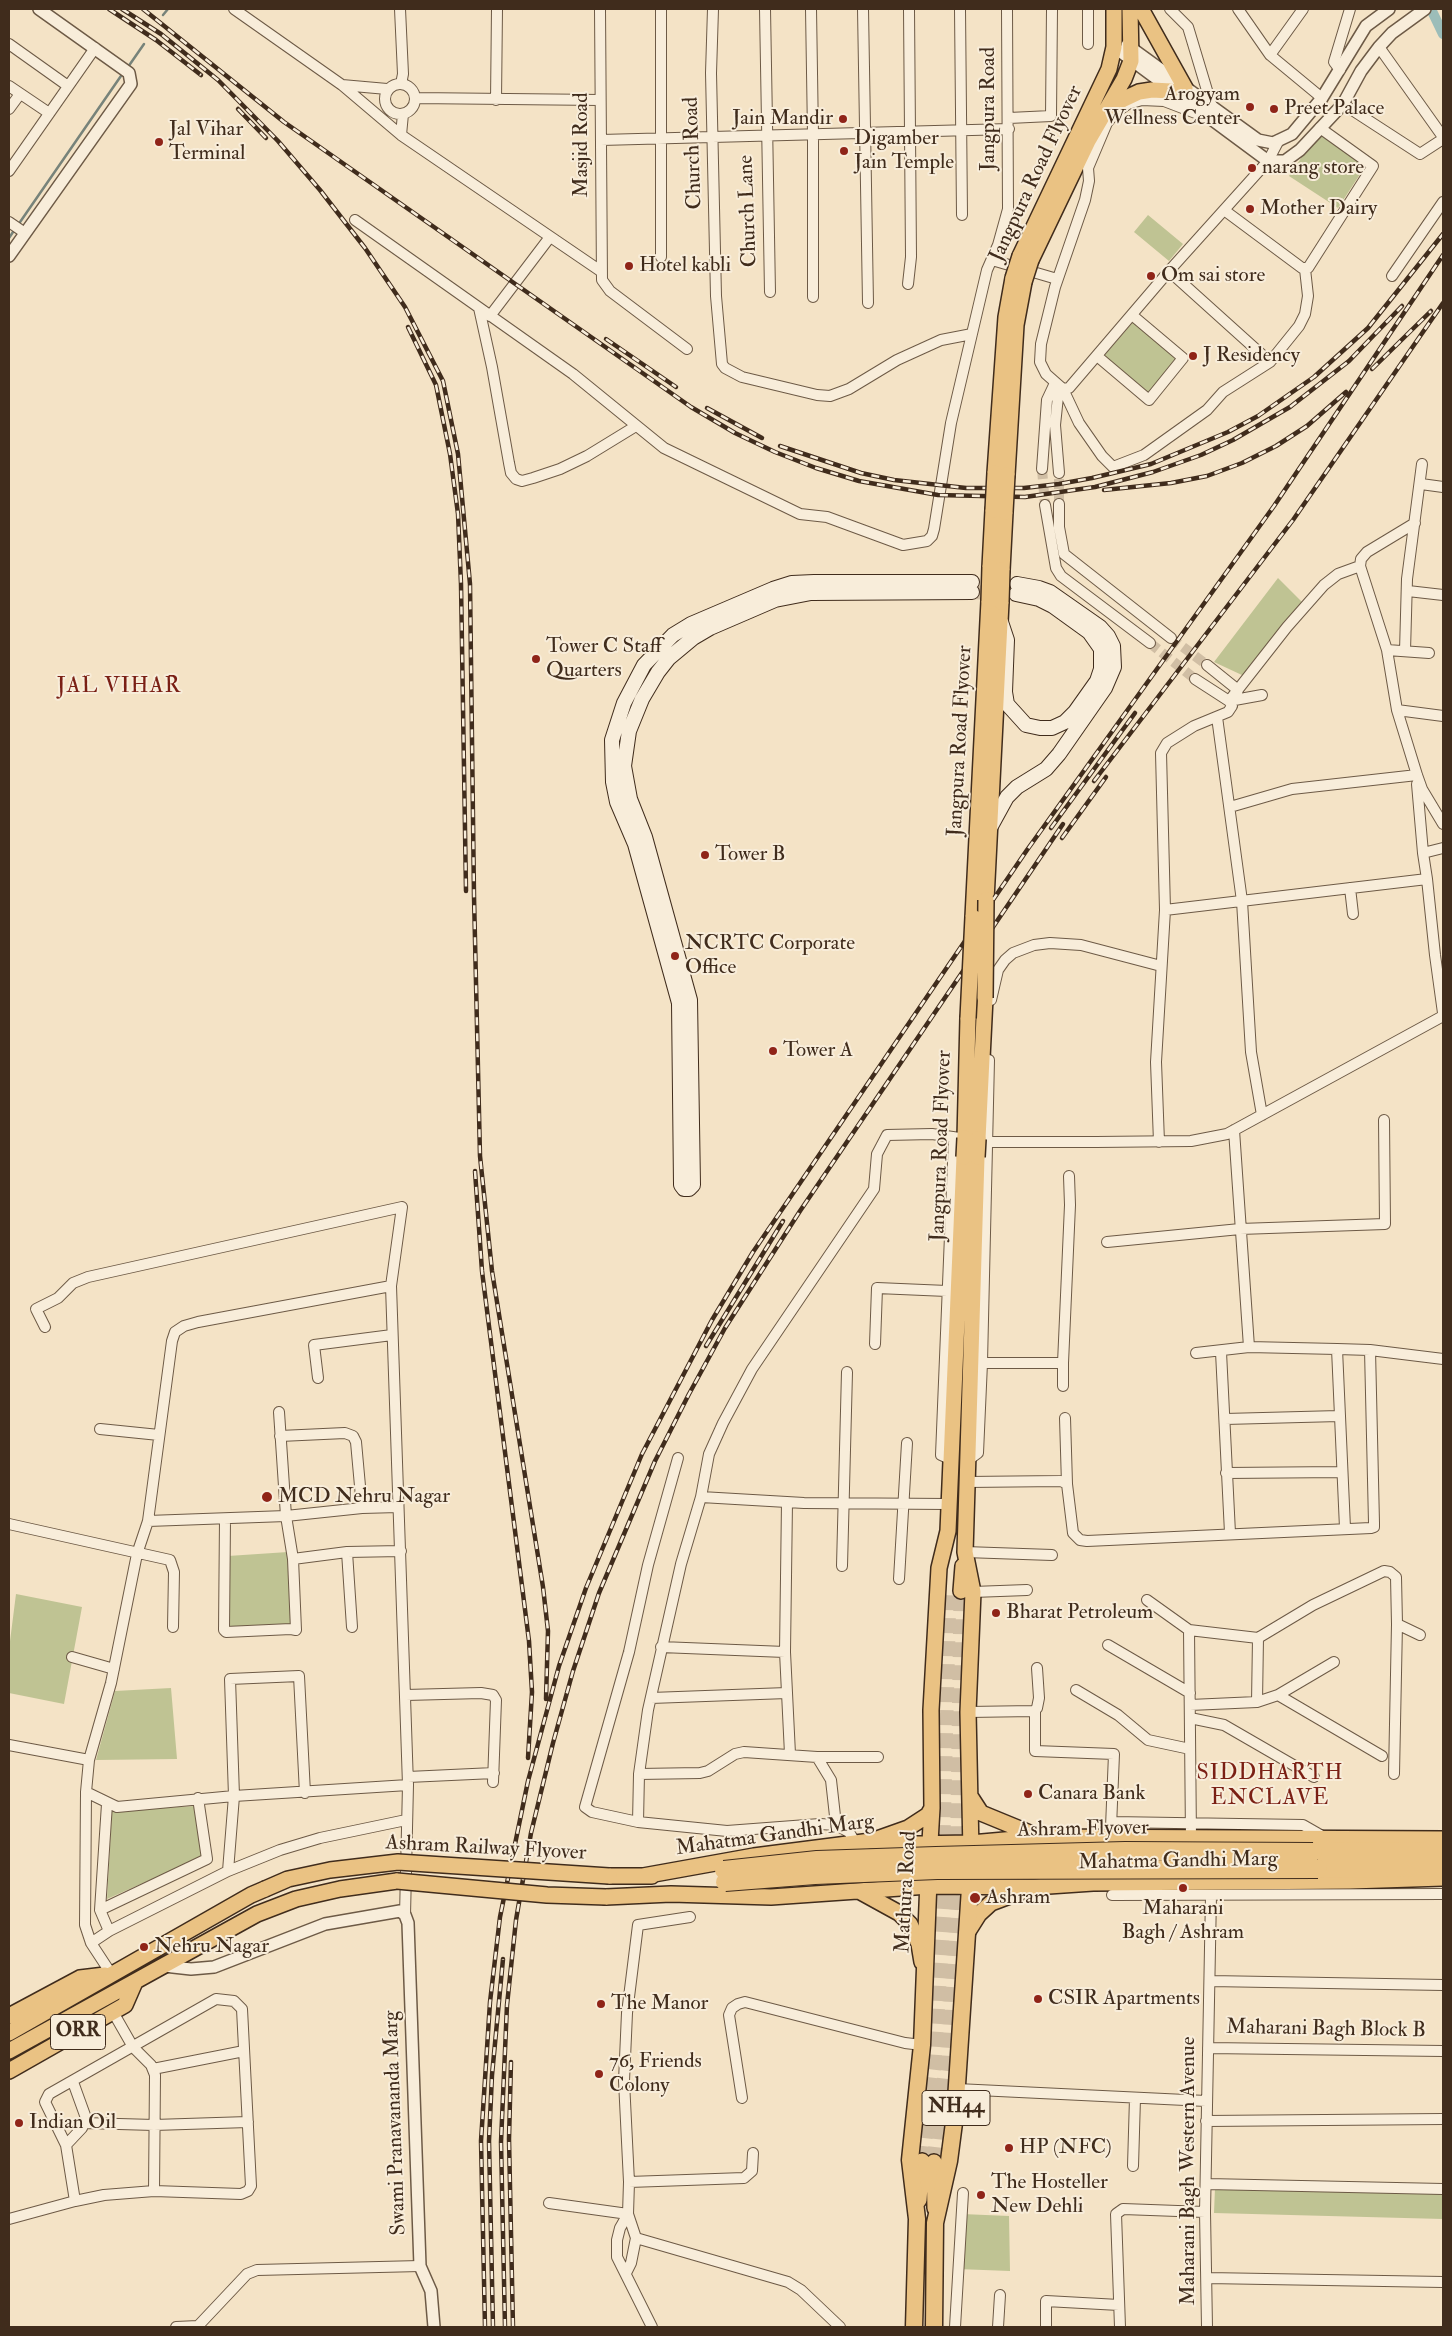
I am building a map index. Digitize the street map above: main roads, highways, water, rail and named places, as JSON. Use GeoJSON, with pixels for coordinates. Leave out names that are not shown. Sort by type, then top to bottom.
{"type":"FeatureCollection","features":[{"type":"Feature","properties":{"kind":"highway","name":"Mathura Road"},"geometry":{"type":"LineString","coordinates":[[914,2327],[917,2219],[910,2160],[922,2046],[930,1842]]}},
{"type":"Feature","properties":{"kind":"highway","name":"Ashram Flyover"},"geometry":{"type":"LineString","coordinates":[[725,1876],[817,1860],[1125,1851],[1443,1851]]}},
{"type":"Feature","properties":{"kind":"highway","name":"Ashram Flyover"},"geometry":{"type":"LineString","coordinates":[[725,1876],[816,1875],[937,1870],[1443,1867]]}},
{"type":"Feature","properties":{"kind":"highway","name":"NH44"},"geometry":{"type":"LineString","coordinates":[[934,2327],[936,2223],[949,2161],[957,2089],[970,1888]]}},
{"type":"Feature","properties":{"kind":"main road","name":"Jangpura Road Flyover"},"geometry":{"type":"LineString","coordinates":[[950,1453],[992,510],[1006,317],[1013,278],[1020,256],[1105,78],[1114,42],[1114,9]]}},
{"type":"Feature","properties":{"kind":"main road"},"geometry":{"type":"LineString","coordinates":[[1103,116],[1124,79],[1131,54],[1130,9]]}},
{"type":"Feature","properties":{"kind":"main road"},"geometry":{"type":"LineString","coordinates":[[1103,116],[1117,103],[1134,94],[1152,90],[1178,89],[1141,9]]}},
{"type":"Feature","properties":{"kind":"main road","name":"Jangpura Road Flyover"},"geometry":{"type":"LineString","coordinates":[[961,1591],[965,1552],[989,831],[1016,325],[1031,260],[1088,141],[1103,116]]}},
{"type":"Feature","properties":{"kind":"main road"},"geometry":{"type":"LineString","coordinates":[[814,582],[972,587],[811,593],[775,600],[710,628],[693,638],[669,658],[642,699],[630,731],[624,766],[630,799],[646,837],[690,1000],[693,1186],[690,1189],[684,1189],[681,1185],[679,1003],[635,844],[617,802],[613,782],[612,740],[630,691],[644,665],[673,635],[691,624],[773,588],[792,583],[814,582]]}},
{"type":"Feature","properties":{"kind":"main road"},"geometry":{"type":"LineString","coordinates":[[989,831],[1007,797],[1017,787],[1046,769],[1059,754],[1105,688],[1114,667],[1107,648],[1089,632],[1053,606],[1017,589]]}},
{"type":"Feature","properties":{"kind":"main road"},"geometry":{"type":"LineString","coordinates":[[1000,619],[1007,640],[1005,692],[1007,704],[1026,725],[1052,728],[1065,722],[1075,712],[1097,681],[1107,648]]}},
{"type":"Feature","properties":{"kind":"main road","name":"Mathura Road"},"geometry":{"type":"LineString","coordinates":[[930,1842],[932,1808],[932,1700],[939,1568],[948,1531],[950,1453]]}},
{"type":"Feature","properties":{"kind":"main road"},"geometry":{"type":"LineString","coordinates":[[948,1531],[961,1591],[968,1712],[971,1843]]}},
{"type":"Feature","properties":{"kind":"main road"},"geometry":{"type":"LineString","coordinates":[[967,1933],[979,1914],[991,1903],[1034,1888],[1038,1836],[982,1813],[969,1795]]}},
{"type":"Feature","properties":{"kind":"main road"},"geometry":{"type":"LineString","coordinates":[[924,1974],[919,1944],[910,1924],[899,1913],[859,1891],[863,1842],[908,1828],[928,1816],[932,1808]]}},
{"type":"Feature","properties":{"kind":"main road","name":"Mahatma Gandhi Marg"},"geometry":{"type":"LineString","coordinates":[[643,1876],[754,1856],[863,1842],[908,1844],[930,1842],[971,1843],[1038,1836],[1109,1838],[1191,1831],[1327,1839],[1443,1838]]}},
{"type":"Feature","properties":{"kind":"main road"},"geometry":{"type":"LineString","coordinates":[[1092,1837],[1092,1883]]}},
{"type":"Feature","properties":{"kind":"main road","name":"NH44"},"geometry":{"type":"LineString","coordinates":[[970,1888],[971,1843]]}},
{"type":"Feature","properties":{"kind":"main road","name":"Ashram Railway Flyover"},"geometry":{"type":"LineString","coordinates":[[9,2033],[265,1889],[288,1879],[330,1870],[390,1862],[609,1876],[643,1876]]}},
{"type":"Feature","properties":{"kind":"main road","name":"Mahatma Gandhi Marg"},"geometry":{"type":"LineString","coordinates":[[643,1876],[725,1876]]}},
{"type":"Feature","properties":{"kind":"main road","name":"Mahatma Gandhi Marg"},"geometry":{"type":"LineString","coordinates":[[670,1894],[725,1876]]}},
{"type":"Feature","properties":{"kind":"main road","name":"Mahatma Gandhi Marg"},"geometry":{"type":"LineString","coordinates":[[670,1894],[770,1896],[929,1886],[1034,1888],[1092,1883],[1350,1881],[1443,1878]]}},
{"type":"Feature","properties":{"kind":"main road","name":"Ashram Railway Flyover"},"geometry":{"type":"LineString","coordinates":[[135,1982],[257,1914],[296,1899],[340,1889],[397,1881],[547,1895],[606,1897],[670,1894]]}},
{"type":"Feature","properties":{"kind":"main road"},"geometry":{"type":"LineString","coordinates":[[9,2014],[80,1978],[112,1975]]}},
{"type":"Feature","properties":{"kind":"main road"},"geometry":{"type":"LineString","coordinates":[[9,2051],[135,1982]]}},
{"type":"Feature","properties":{"kind":"main road","name":"ORR"},"geometry":{"type":"LineString","coordinates":[[9,2071],[125,2005],[135,1982]]}},
{"type":"Feature","properties":{"kind":"main road"},"geometry":{"type":"LineString","coordinates":[[917,2219],[928,2162],[936,2223]]}},
{"type":"Feature","properties":{"kind":"waterway"},"geometry":{"type":"LineString","coordinates":[[163,15],[168,9]]}},
{"type":"Feature","properties":{"kind":"waterway"},"geometry":{"type":"LineString","coordinates":[[1431,9],[1443,34]]}},
{"type":"Feature","properties":{"kind":"waterway"},"geometry":{"type":"LineString","coordinates":[[128,67],[144,44]]}},
{"type":"Feature","properties":{"kind":"waterway"},"geometry":{"type":"LineString","coordinates":[[18,225],[123,73]]}},
{"type":"Feature","properties":{"kind":"waterway"},"geometry":{"type":"LineString","coordinates":[[9,238],[15,229]]}},
{"type":"Feature","properties":{"kind":"tunnel"},"geometry":{"type":"LineString","coordinates":[[1042,469],[1045,505]]}},
{"type":"Feature","properties":{"kind":"tunnel"},"geometry":{"type":"LineString","coordinates":[[1059,473],[1059,504]]}},
{"type":"Feature","properties":{"kind":"tunnel"},"geometry":{"type":"LineString","coordinates":[[972,592],[1016,594]]}},
{"type":"Feature","properties":{"kind":"tunnel"},"geometry":{"type":"LineString","coordinates":[[1171,638],[1207,665]]}},
{"type":"Feature","properties":{"kind":"tunnel"},"geometry":{"type":"LineString","coordinates":[[1150,643],[1195,679]]}},
{"type":"Feature","properties":{"kind":"tunnel"},"geometry":{"type":"LineString","coordinates":[[922,2161],[934,2064],[945,1890],[943,1837],[949,1591]]}},
{"type":"Feature","properties":{"kind":"tunnel"},"geometry":{"type":"LineString","coordinates":[[934,2162],[946,2067],[957,1891],[961,1591]]}},
{"type":"Feature","properties":{"kind":"railway"},"geometry":{"type":"LineString","coordinates":[[109,9],[156,40],[201,75]]}},
{"type":"Feature","properties":{"kind":"railway"},"geometry":{"type":"LineString","coordinates":[[122,9],[161,34],[218,80],[278,141],[320,190],[365,248],[405,307],[443,381],[458,454],[470,584],[480,1156],[492,1271],[543,1587],[548,1631],[546,1699]]}},
{"type":"Feature","properties":{"kind":"railway"},"geometry":{"type":"LineString","coordinates":[[143,9],[284,122],[691,407],[735,433],[775,452],[816,468],[859,481],[938,495],[1025,497],[1095,487],[1153,472],[1201,455],[1233,440],[1290,407],[1349,361],[1402,306]]}},
{"type":"Feature","properties":{"kind":"railway"},"geometry":{"type":"LineString","coordinates":[[238,109],[266,138]]}},
{"type":"Feature","properties":{"kind":"railway"},"geometry":{"type":"LineString","coordinates":[[780,446],[861,473],[894,480],[966,488],[1024,488],[1059,484],[1151,464],[1228,432],[1258,416],[1314,377],[1368,328],[1443,234]]}},
{"type":"Feature","properties":{"kind":"railway"},"geometry":{"type":"LineString","coordinates":[[485,2327],[481,2141],[490,2002],[500,1917],[528,1781],[559,1666],[586,1588],[642,1454],[712,1320],[753,1252],[1027,850],[1274,506],[1443,255]]}},
{"type":"Feature","properties":{"kind":"railway"},"geometry":{"type":"LineString","coordinates":[[1094,781],[1293,520],[1443,303]]}},
{"type":"Feature","properties":{"kind":"railway"},"geometry":{"type":"LineString","coordinates":[[1372,369],[1431,311]]}},
{"type":"Feature","properties":{"kind":"railway"},"geometry":{"type":"LineString","coordinates":[[408,327],[436,385],[450,454],[458,514],[461,584],[466,891]]}},
{"type":"Feature","properties":{"kind":"railway"},"geometry":{"type":"LineString","coordinates":[[606,339],[676,387]]}},
{"type":"Feature","properties":{"kind":"railway"},"geometry":{"type":"LineString","coordinates":[[1104,490],[1171,483],[1207,476],[1242,463],[1276,446],[1307,426],[1346,392]]}},
{"type":"Feature","properties":{"kind":"railway"},"geometry":{"type":"LineString","coordinates":[[707,408],[762,438]]}},
{"type":"Feature","properties":{"kind":"railway"},"geometry":{"type":"LineString","coordinates":[[1051,828],[1135,713]]}},
{"type":"Feature","properties":{"kind":"railway"},"geometry":{"type":"LineString","coordinates":[[1062,838],[1106,777]]}},
{"type":"Feature","properties":{"kind":"railway"},"geometry":{"type":"LineString","coordinates":[[505,2327],[501,2142],[507,2005],[516,1920],[531,1833],[553,1743],[573,1671],[599,1593],[655,1461],[725,1328],[800,1211],[1063,824]]}},
{"type":"Feature","properties":{"kind":"railway"},"geometry":{"type":"LineString","coordinates":[[475,1171],[482,1271],[529,1641],[532,1692],[528,1758]]}},
{"type":"Feature","properties":{"kind":"railway"},"geometry":{"type":"LineString","coordinates":[[706,1346],[783,1221]]}},
{"type":"Feature","properties":{"kind":"railway"},"geometry":{"type":"LineString","coordinates":[[493,2327],[489,2141],[492,2075],[503,1959]]}},
{"type":"Feature","properties":{"kind":"railway"},"geometry":{"type":"LineString","coordinates":[[511,2062],[509,2139],[513,2327]]}},
{"type":"Feature","properties":{"kind":"place","name":"Arogyam Wellness Center"},"geometry":{"type":"Point","coordinates":[1250,107]}},
{"type":"Feature","properties":{"kind":"place","name":"Preet Palace"},"geometry":{"type":"Point","coordinates":[1274,109]}},
{"type":"Feature","properties":{"kind":"place","name":"Jain Mandir"},"geometry":{"type":"Point","coordinates":[843,119]}},
{"type":"Feature","properties":{"kind":"place","name":"Jal Vihar Terminal"},"geometry":{"type":"Point","coordinates":[159,142]}},
{"type":"Feature","properties":{"kind":"place","name":"Digamber Jain Temple"},"geometry":{"type":"Point","coordinates":[844,151]}},
{"type":"Feature","properties":{"kind":"place","name":"narang store"},"geometry":{"type":"Point","coordinates":[1252,168]}},
{"type":"Feature","properties":{"kind":"place","name":"Mother Dairy"},"geometry":{"type":"Point","coordinates":[1250,209]}},
{"type":"Feature","properties":{"kind":"place","name":"Hotel kabli"},"geometry":{"type":"Point","coordinates":[629,266]}},
{"type":"Feature","properties":{"kind":"place","name":"Om sai store"},"geometry":{"type":"Point","coordinates":[1151,276]}},
{"type":"Feature","properties":{"kind":"place","name":"J Residency"},"geometry":{"type":"Point","coordinates":[1193,356]}},
{"type":"Feature","properties":{"kind":"place","name":"Tower C Staff Quarters"},"geometry":{"type":"Point","coordinates":[536,659]}},
{"type":"Feature","properties":{"kind":"place","name":"Tower B"},"geometry":{"type":"Point","coordinates":[705,855]}},
{"type":"Feature","properties":{"kind":"place","name":"NCRTC Corporate Office"},"geometry":{"type":"Point","coordinates":[675,956]}},
{"type":"Feature","properties":{"kind":"place","name":"Tower A"},"geometry":{"type":"Point","coordinates":[773,1051]}},
{"type":"Feature","properties":{"kind":"place","name":"MCD Nehru Nagar"},"geometry":{"type":"Point","coordinates":[267,1497]}},
{"type":"Feature","properties":{"kind":"place","name":"Bharat Petroleum"},"geometry":{"type":"Point","coordinates":[996,1613]}},
{"type":"Feature","properties":{"kind":"place","name":"Canara Bank"},"geometry":{"type":"Point","coordinates":[1028,1794]}},
{"type":"Feature","properties":{"kind":"place","name":"Maharani Bagh / Ashram"},"geometry":{"type":"Point","coordinates":[1183,1888]}},
{"type":"Feature","properties":{"kind":"place","name":"Ashram"},"geometry":{"type":"Point","coordinates":[975,1898]}},
{"type":"Feature","properties":{"kind":"place","name":"Nehru Nagar"},"geometry":{"type":"Point","coordinates":[144,1947]}},
{"type":"Feature","properties":{"kind":"place","name":"CSIR Apartments"},"geometry":{"type":"Point","coordinates":[1038,1999]}},
{"type":"Feature","properties":{"kind":"place","name":"The Manor"},"geometry":{"type":"Point","coordinates":[601,2004]}},
{"type":"Feature","properties":{"kind":"place","name":"76, Friends Colony"},"geometry":{"type":"Point","coordinates":[599,2074]}},
{"type":"Feature","properties":{"kind":"place","name":"Indian Oil"},"geometry":{"type":"Point","coordinates":[19,2123]}},
{"type":"Feature","properties":{"kind":"place","name":"HP (NFC)"},"geometry":{"type":"Point","coordinates":[1009,2148]}},
{"type":"Feature","properties":{"kind":"place","name":"The Hosteller New Dehli"},"geometry":{"type":"Point","coordinates":[981,2195]}},
{"type":"Feature","properties":{"kind":"district","name":"JAL VIHAR"},"geometry":{"type":"Point","coordinates":[119,687]}},
{"type":"Feature","properties":{"kind":"district","name":"SIDDHARTH ENCLAVE"},"geometry":{"type":"Point","coordinates":[1270,1786]}}]}
